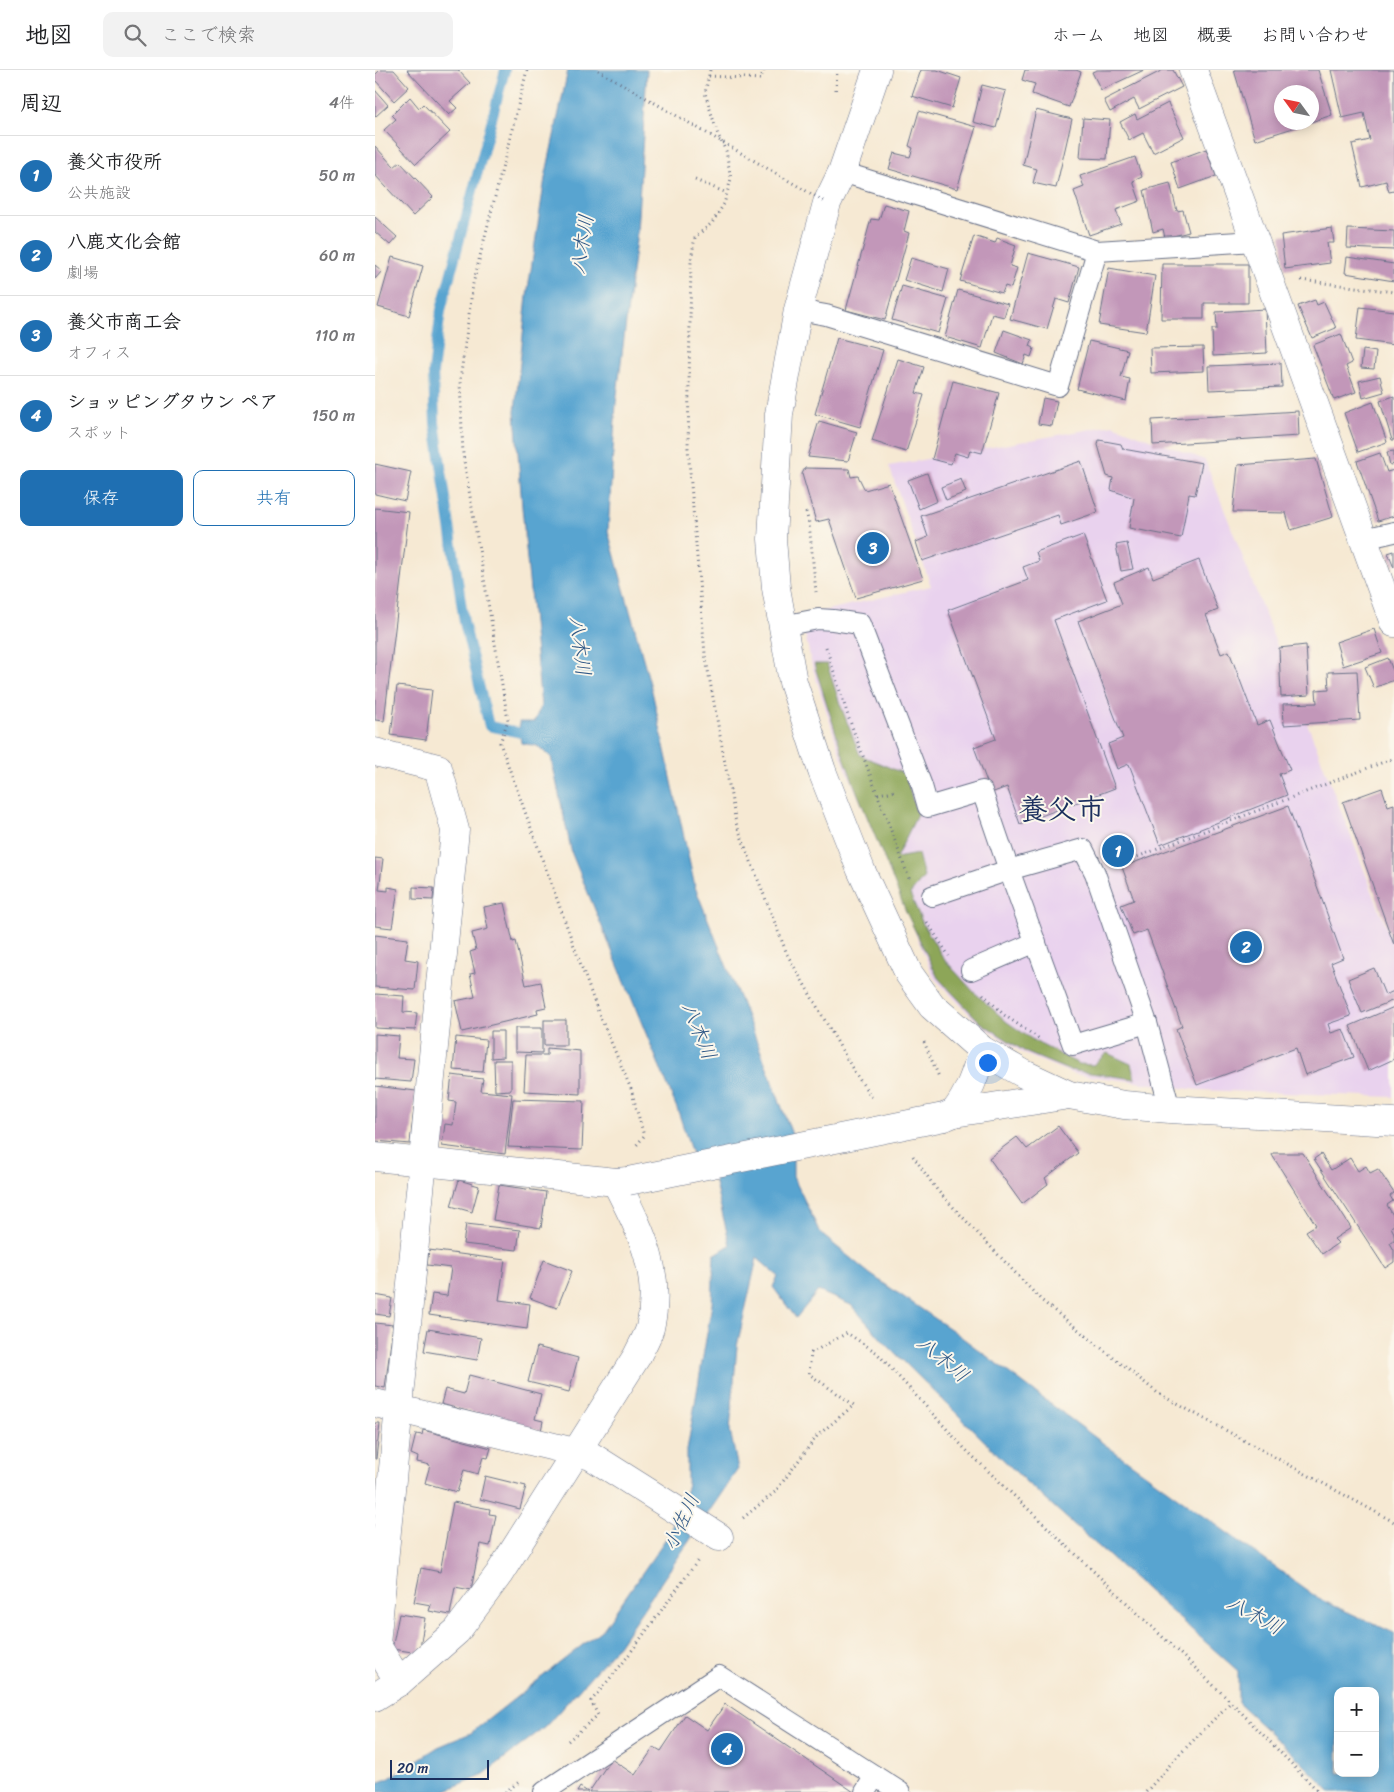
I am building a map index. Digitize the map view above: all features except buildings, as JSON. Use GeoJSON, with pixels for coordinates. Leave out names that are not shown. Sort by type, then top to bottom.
{"type":"FeatureCollection","features":[{"type":"Feature","properties":{"kind":"street"},"geometry":{"type":"LineString","coordinates":[[877,70],[842,172],[827,203],[798,310],[779,414],[772,539],[776,588],[793,682],[822,771],[861,870],[909,974],[932,1006],[982,1050],[1024,1074],[1069,1095],[1124,1106],[1170,1110],[1394,1122]]}},
{"type":"Feature","properties":{"kind":"street"},"geometry":{"type":"LineString","coordinates":[[1193,70],[1394,623]]}},
{"type":"Feature","properties":{"kind":"street"},"geometry":{"type":"LineString","coordinates":[[375,752],[437,768],[455,830],[424,1162],[387,1406],[376,1644],[399,1682]]}},
{"type":"Feature","properties":{"kind":"street"},"geometry":{"type":"LineString","coordinates":[[949,1115],[963,1102],[975,1078],[982,1050]]}},
{"type":"Feature","properties":{"kind":"street"},"geometry":{"type":"LineString","coordinates":[[375,1157],[622,1181],[949,1115],[1069,1095]]}},
{"type":"Feature","properties":{"kind":"street"},"geometry":{"type":"LineString","coordinates":[[375,1697],[399,1682],[457,1631],[584,1454],[637,1356],[649,1330],[654,1299],[653,1273],[645,1243],[622,1181]]}},
{"type":"Feature","properties":{"kind":"street"},"geometry":{"type":"LineString","coordinates":[[387,1406],[584,1454],[719,1537]]}},
{"type":"Feature","properties":{"kind":"lane"},"geometry":{"type":"LineString","coordinates":[[842,172],[1097,251],[1255,241]]}},
{"type":"Feature","properties":{"kind":"lane"},"geometry":{"type":"LineString","coordinates":[[798,310],[826,315],[1058,386],[1097,251]]}},
{"type":"Feature","properties":{"kind":"lane"},"geometry":{"type":"LineString","coordinates":[[1364,540],[1394,532]]}},
{"type":"Feature","properties":{"kind":"lane"},"geometry":{"type":"LineString","coordinates":[[782,626],[818,619],[860,624],[922,786],[928,808],[982,791],[1073,1045],[1147,1023]]}},
{"type":"Feature","properties":{"kind":"lane"},"geometry":{"type":"LineString","coordinates":[[932,896],[1009,870],[1083,849],[1095,874],[1147,1023],[1170,1110]]}},
{"type":"Feature","properties":{"kind":"lane"},"geometry":{"type":"LineString","coordinates":[[971,970],[1036,942]]}},
{"type":"Feature","properties":{"kind":"lane"},"geometry":{"type":"LineString","coordinates":[[544,1792],[719,1676],[870,1784],[900,1792]]}},
{"type":"Feature","properties":{"kind":"path"},"geometry":{"type":"LineString","coordinates":[[527,70],[473,284],[460,381],[463,455],[508,720],[501,743],[597,1010],[631,1089],[645,1136],[618,1165],[622,1181]]}},
{"type":"Feature","properties":{"kind":"path"},"geometry":{"type":"LineString","coordinates":[[598,70],[827,203]]}},
{"type":"Feature","properties":{"kind":"path"},"geometry":{"type":"LineString","coordinates":[[691,260],[695,237],[712,223],[724,204],[731,179],[725,151],[717,135],[705,93],[710,70]]}},
{"type":"Feature","properties":{"kind":"path"},"geometry":{"type":"LineString","coordinates":[[709,76],[761,79],[764,70]]}},
{"type":"Feature","properties":{"kind":"path"},"geometry":{"type":"LineString","coordinates":[[695,180],[727,193]]}},
{"type":"Feature","properties":{"kind":"path"},"geometry":{"type":"LineString","coordinates":[[1268,276],[1394,292]]}},
{"type":"Feature","properties":{"kind":"path"},"geometry":{"type":"LineString","coordinates":[[805,506],[809,523],[818,619]]}},
{"type":"Feature","properties":{"kind":"path"},"geometry":{"type":"LineString","coordinates":[[1095,874],[1394,758]]}},
{"type":"Feature","properties":{"kind":"path"},"geometry":{"type":"LineString","coordinates":[[566,1742],[598,1715],[591,1701],[622,1664],[711,1542],[775,1492],[817,1436],[854,1405],[809,1374],[811,1353],[847,1333],[876,1352],[965,1449],[1231,1702],[1319,1792]]}},
{"type":"Feature","properties":{"kind":"path"},"geometry":{"type":"LineString","coordinates":[[1146,1792],[1176,1758],[1231,1702]]}},
{"type":"Feature","properties":{"kind":"path"},"geometry":{"type":"LineString","coordinates":[[505,1792],[519,1781]]}},
{"type":"Feature","properties":{"kind":"shaded area"},"geometry":{"type":"Polygon","coordinates":[[[1113,425],[1205,460],[1394,947],[1394,1097],[1198,1090],[1073,1074],[1026,1055],[979,1024],[934,978],[840,754],[812,666],[801,616],[931,586],[889,466],[1113,425]]]}},
{"type":"Feature","properties":{"kind":"green space"},"geometry":{"type":"Polygon","coordinates":[[[814,664],[827,664],[860,755],[905,774],[917,815],[896,858],[918,854],[924,877],[910,894],[923,924],[944,959],[973,991],[1007,1022],[1036,1042],[1079,1064],[1093,1065],[1107,1053],[1131,1064],[1135,1079],[1068,1070],[1027,1053],[980,1022],[938,978],[907,914],[857,792],[814,664]]]}},
{"type":"Feature","properties":{"kind":"water"},"geometry":{"type":"Polygon","coordinates":[[[568,70],[647,70],[637,232],[616,403],[608,531],[652,691],[695,887],[793,1137],[793,1176],[820,1233],[870,1274],[952,1330],[1100,1441],[1319,1599],[1394,1633],[1394,1792],[1331,1792],[1238,1703],[1238,1671],[1024,1480],[885,1343],[851,1305],[818,1291],[796,1318],[773,1287],[778,1276],[757,1258],[737,1346],[730,1430],[738,1469],[618,1646],[545,1727],[484,1774],[442,1792],[375,1792],[375,1784],[388,1779],[438,1747],[471,1733],[604,1628],[669,1534],[687,1488],[687,1450],[712,1304],[714,1255],[730,1245],[714,1179],[694,1160],[678,1111],[572,854],[551,757],[537,746],[521,743],[519,722],[534,722],[541,706],[515,411],[527,296],[545,178],[568,70]]]}},
{"type":"Feature","properties":{"kind":"waterway"},"geometry":{"type":"LineString","coordinates":[[505,70],[441,310],[433,372],[435,423],[464,622],[489,726],[531,735]]}},
{"type":"Feature","properties":{"kind":"place","name":"養父市商工会"},"geometry":{"type":"Point","coordinates":[873,548]}},
{"type":"Feature","properties":{"kind":"place","name":"養父市役所"},"geometry":{"type":"Point","coordinates":[1118,851]}},
{"type":"Feature","properties":{"kind":"place","name":"八鹿文化会館"},"geometry":{"type":"Point","coordinates":[1246,947]}},
{"type":"Feature","properties":{"kind":"place","name":"ショッピングタウン ペア"},"geometry":{"type":"Point","coordinates":[727,1749]}},
{"type":"Feature","properties":{"kind":"district","name":"養父市"},"geometry":{"type":"Point","coordinates":[1062,809]}},
{"type":"Feature","properties":{"kind":"water label","name":"八木川"},"geometry":{"type":"Point","coordinates":[582,244]}},
{"type":"Feature","properties":{"kind":"water label","name":"八木川"},"geometry":{"type":"Point","coordinates":[580,646]}},
{"type":"Feature","properties":{"kind":"water label","name":"八木川"},"geometry":{"type":"Point","coordinates":[699,1031]}},
{"type":"Feature","properties":{"kind":"water label","name":"八木川"},"geometry":{"type":"Point","coordinates":[943,1359]}},
{"type":"Feature","properties":{"kind":"water label","name":"小佐川"},"geometry":{"type":"Point","coordinates":[681,1522]}},
{"type":"Feature","properties":{"kind":"water label","name":"八木川"},"geometry":{"type":"Point","coordinates":[1255,1615]}}]}
